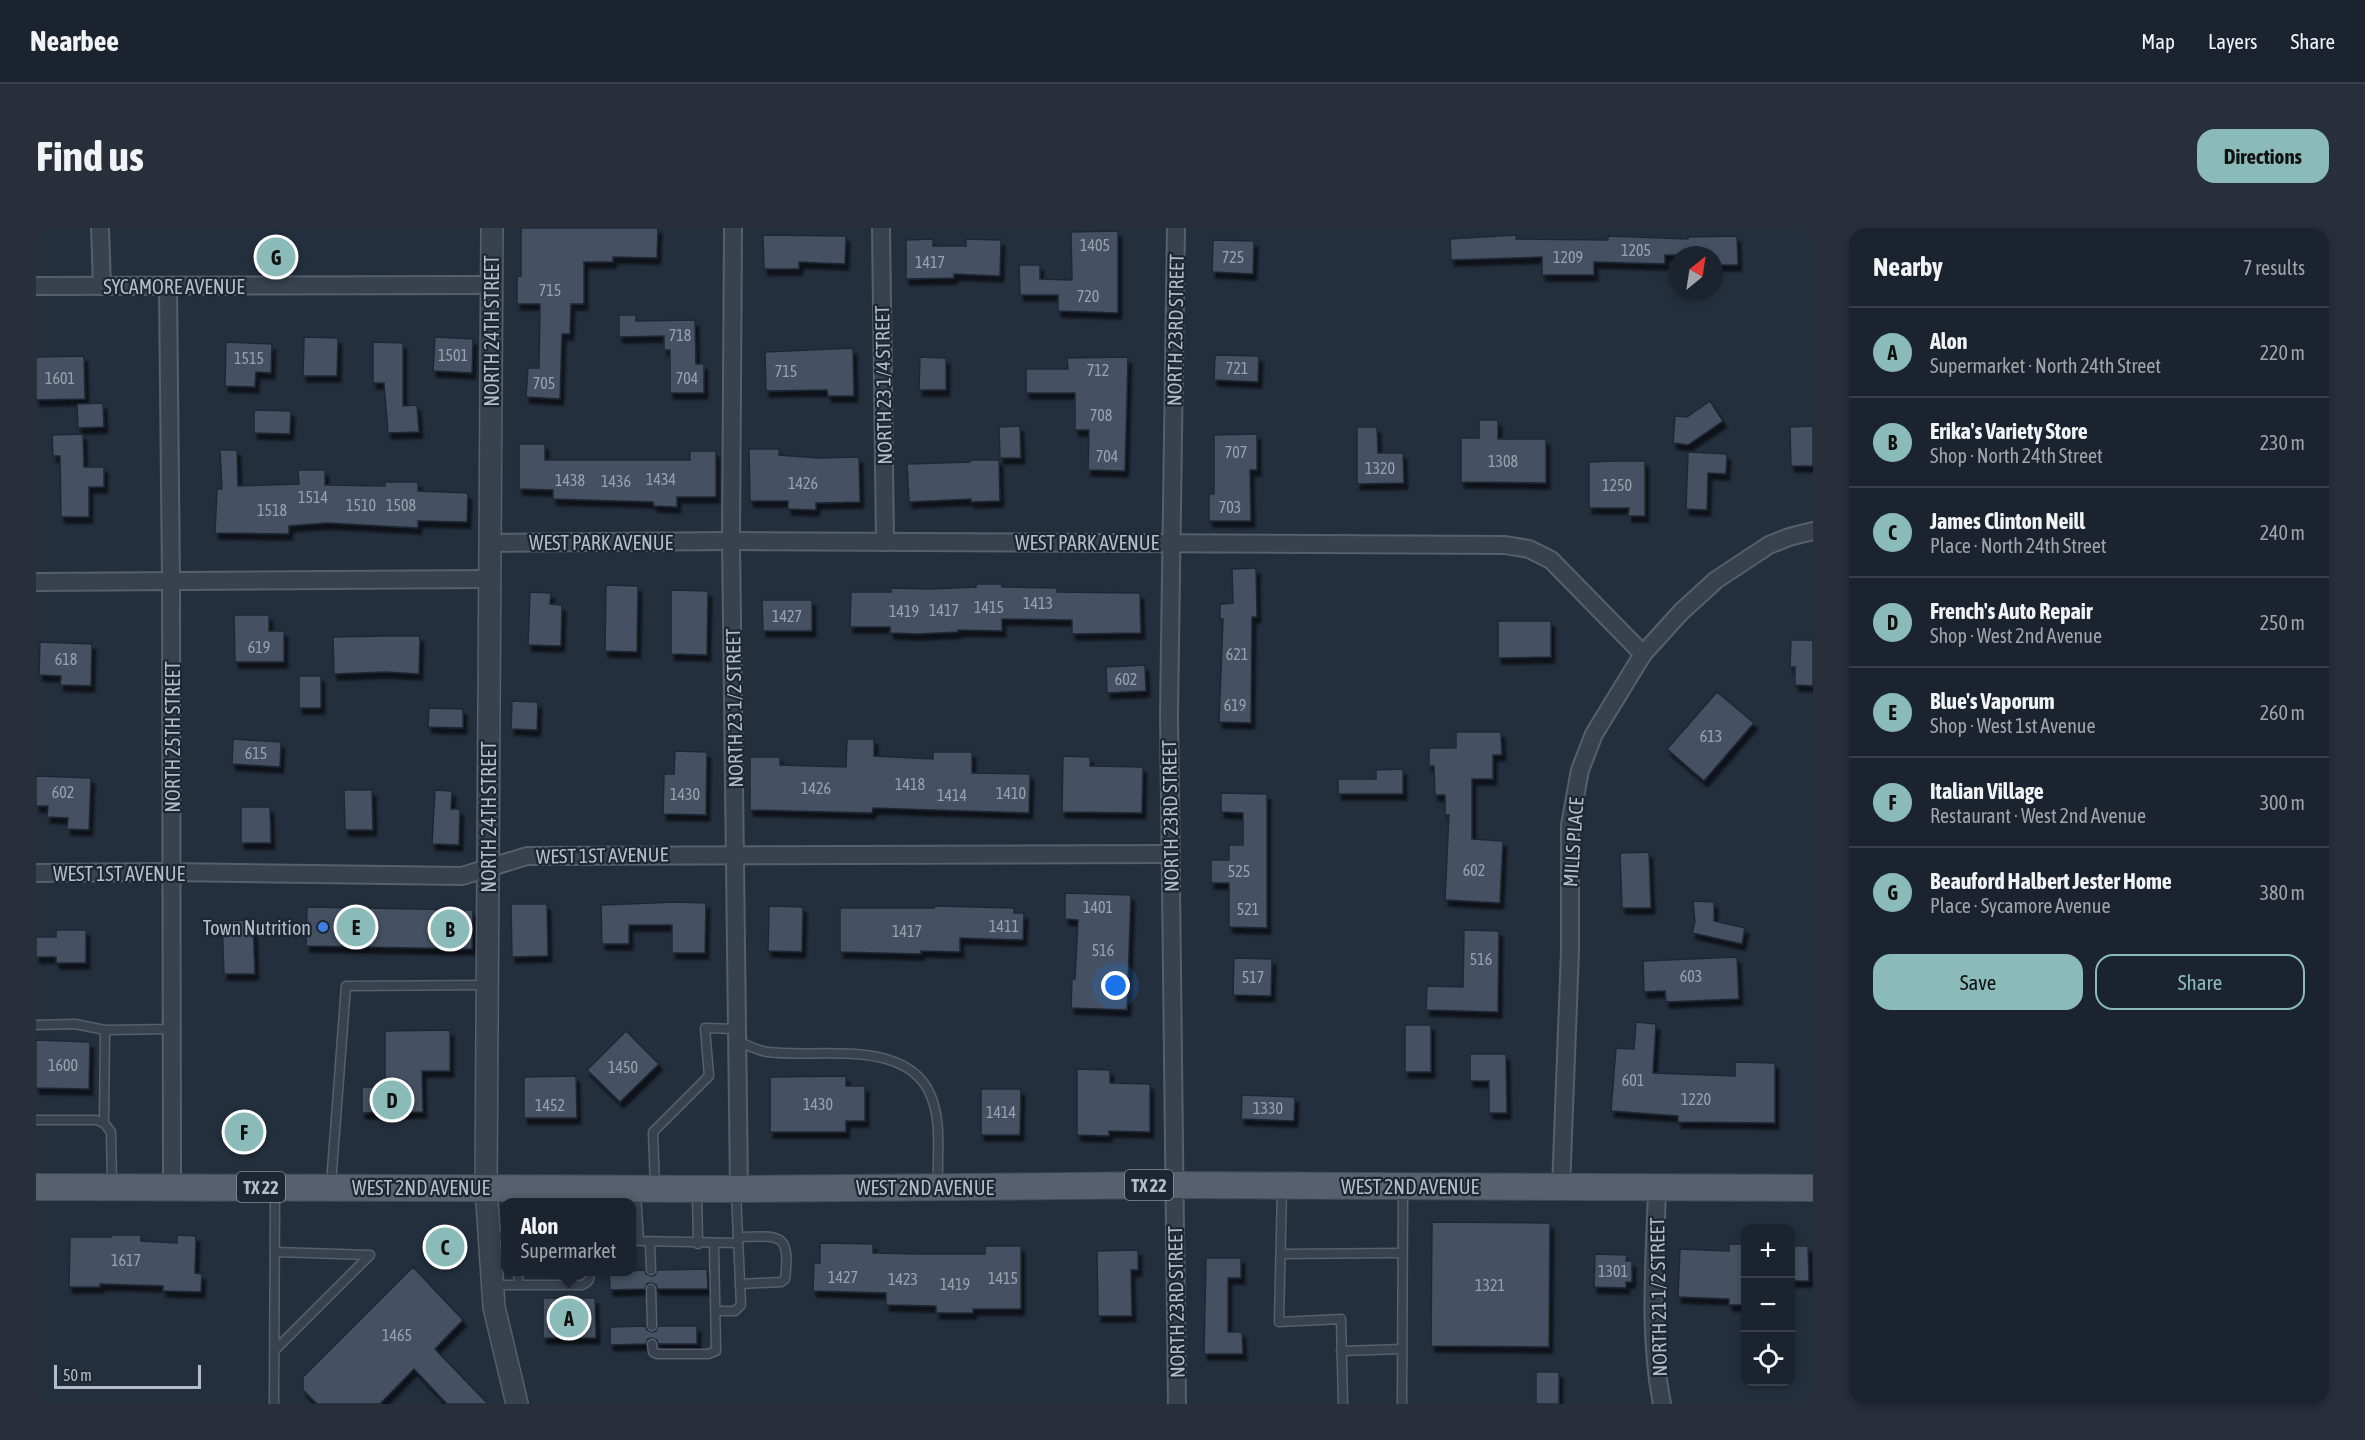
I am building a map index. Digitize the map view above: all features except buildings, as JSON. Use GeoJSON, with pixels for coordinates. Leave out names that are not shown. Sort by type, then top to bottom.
{"type":"FeatureCollection","features":[{"type":"Feature","properties":{"kind":"main road","name":"WEST 2ND AVENUE"},"geometry":{"type":"LineString","coordinates":[[36,1187],[486,1188],[539,1191],[645,1188],[1175,1185],[1813,1188]]}},
{"type":"Feature","properties":{"kind":"street"},"geometry":{"type":"LineString","coordinates":[[100,228],[102,286]]}},
{"type":"Feature","properties":{"kind":"street","name":"NORTH 24TH STREET"},"geometry":{"type":"LineString","coordinates":[[492,228],[486,1188],[498,1236],[492,1285],[494,1307],[516,1404]]}},
{"type":"Feature","properties":{"kind":"street","name":"NORTH 23 1/2 STREET"},"geometry":{"type":"LineString","coordinates":[[733,228],[731,541],[738,1035],[737,1189]]}},
{"type":"Feature","properties":{"kind":"street","name":"NORTH 23 1/4 STREET"},"geometry":{"type":"LineString","coordinates":[[881,228],[885,542]]}},
{"type":"Feature","properties":{"kind":"street","name":"NORTH 23RD STREET"},"geometry":{"type":"LineString","coordinates":[[1176,228],[1169,714],[1177,1404]]}},
{"type":"Feature","properties":{"kind":"street","name":"SYCAMORE AVENUE"},"geometry":{"type":"LineString","coordinates":[[36,286],[491,285]]}},
{"type":"Feature","properties":{"kind":"street","name":"NORTH 25TH STREET"},"geometry":{"type":"LineString","coordinates":[[168,287],[172,1187]]}},
{"type":"Feature","properties":{"kind":"street","name":"MILLS PLACE"},"geometry":{"type":"LineString","coordinates":[[1562,1188],[1570,951],[1570,825],[1580,770],[1594,734],[1643,654],[1681,612],[1716,580],[1769,545],[1813,531]]}},
{"type":"Feature","properties":{"kind":"street","name":"WEST PARK AVENUE"},"geometry":{"type":"LineString","coordinates":[[489,543],[731,541],[1505,545],[1529,549],[1551,560],[1643,654]]}},
{"type":"Feature","properties":{"kind":"street"},"geometry":{"type":"LineString","coordinates":[[36,582],[489,579]]}},
{"type":"Feature","properties":{"kind":"street","name":"WEST 1ST AVENUE"},"geometry":{"type":"LineString","coordinates":[[36,873],[172,872],[462,876],[528,856],[1170,854]]}},
{"type":"Feature","properties":{"kind":"street","name":"NORTH 21 1/2 STREET"},"geometry":{"type":"LineString","coordinates":[[1657,1189],[1653,1308],[1656,1372],[1662,1404]]}},
{"type":"Feature","properties":{"kind":"lane"},"geometry":{"type":"LineString","coordinates":[[331,1187],[346,986],[487,985]]}},
{"type":"Feature","properties":{"kind":"lane"},"geometry":{"type":"LineString","coordinates":[[36,1025],[75,1024],[105,1030],[172,1029]]}},
{"type":"Feature","properties":{"kind":"lane"},"geometry":{"type":"LineString","coordinates":[[740,1284],[785,1280],[786,1246],[781,1239],[773,1237],[698,1244],[650,1243],[639,1241],[637,1237],[653,1132],[709,1076],[705,1028],[738,1035],[765,1052],[864,1053],[904,1068],[928,1089],[935,1107],[938,1187]]}},
{"type":"Feature","properties":{"kind":"lane"},"geometry":{"type":"LineString","coordinates":[[104,1123],[105,1030]]}},
{"type":"Feature","properties":{"kind":"lane"},"geometry":{"type":"LineString","coordinates":[[36,1120],[96,1120],[104,1123],[111,1132],[112,1187]]}},
{"type":"Feature","properties":{"kind":"lane"},"geometry":{"type":"LineString","coordinates":[[1282,1185],[1279,1322],[1341,1319],[1343,1404]]}},
{"type":"Feature","properties":{"kind":"lane"},"geometry":{"type":"LineString","coordinates":[[1401,1404],[1403,1186]]}},
{"type":"Feature","properties":{"kind":"lane"},"geometry":{"type":"LineString","coordinates":[[274,1404],[275,1187]]}},
{"type":"Feature","properties":{"kind":"lane"},"geometry":{"type":"LineString","coordinates":[[697,1188],[698,1244]]}},
{"type":"Feature","properties":{"kind":"lane"},"geometry":{"type":"LineString","coordinates":[[716,1311],[739,1310],[741,1305],[737,1189]]}},
{"type":"Feature","properties":{"kind":"lane"},"geometry":{"type":"LineString","coordinates":[[650,1243],[651,1270]]}},
{"type":"Feature","properties":{"kind":"lane"},"geometry":{"type":"LineString","coordinates":[[653,1348],[708,1354],[716,1351],[714,1244]]}},
{"type":"Feature","properties":{"kind":"lane"},"geometry":{"type":"LineString","coordinates":[[274,1350],[370,1255],[275,1252]]}},
{"type":"Feature","properties":{"kind":"lane"},"geometry":{"type":"LineString","coordinates":[[1281,1254],[1402,1253]]}},
{"type":"Feature","properties":{"kind":"lane"},"geometry":{"type":"LineString","coordinates":[[518,1276],[519,1285]]}},
{"type":"Feature","properties":{"kind":"lane"},"geometry":{"type":"LineString","coordinates":[[492,1285],[582,1285],[587,1283],[590,1276]]}},
{"type":"Feature","properties":{"kind":"lane"},"geometry":{"type":"LineString","coordinates":[[651,1289],[652,1326]]}},
{"type":"Feature","properties":{"kind":"lane"},"geometry":{"type":"LineString","coordinates":[[1341,1351],[1402,1349]]}},
{"type":"Feature","properties":{"kind":"place","name":"Beauford Halbert Jester Home"},"geometry":{"type":"Point","coordinates":[276,257]}},
{"type":"Feature","properties":{"kind":"place","name":"Town Nutrition"},"geometry":{"type":"Point","coordinates":[323,927]}},
{"type":"Feature","properties":{"kind":"place","name":"Blue's Vaporum"},"geometry":{"type":"Point","coordinates":[356,927]}},
{"type":"Feature","properties":{"kind":"place","name":"Erika's Variety Store"},"geometry":{"type":"Point","coordinates":[450,929]}},
{"type":"Feature","properties":{"kind":"place","name":"French's Auto Repair"},"geometry":{"type":"Point","coordinates":[392,1100]}},
{"type":"Feature","properties":{"kind":"place","name":"Italian Village"},"geometry":{"type":"Point","coordinates":[244,1132]}},
{"type":"Feature","properties":{"kind":"place","name":"James Clinton Neill"},"geometry":{"type":"Point","coordinates":[445,1247]}},
{"type":"Feature","properties":{"kind":"place","name":"Alon"},"geometry":{"type":"Point","coordinates":[569,1318]}}]}
